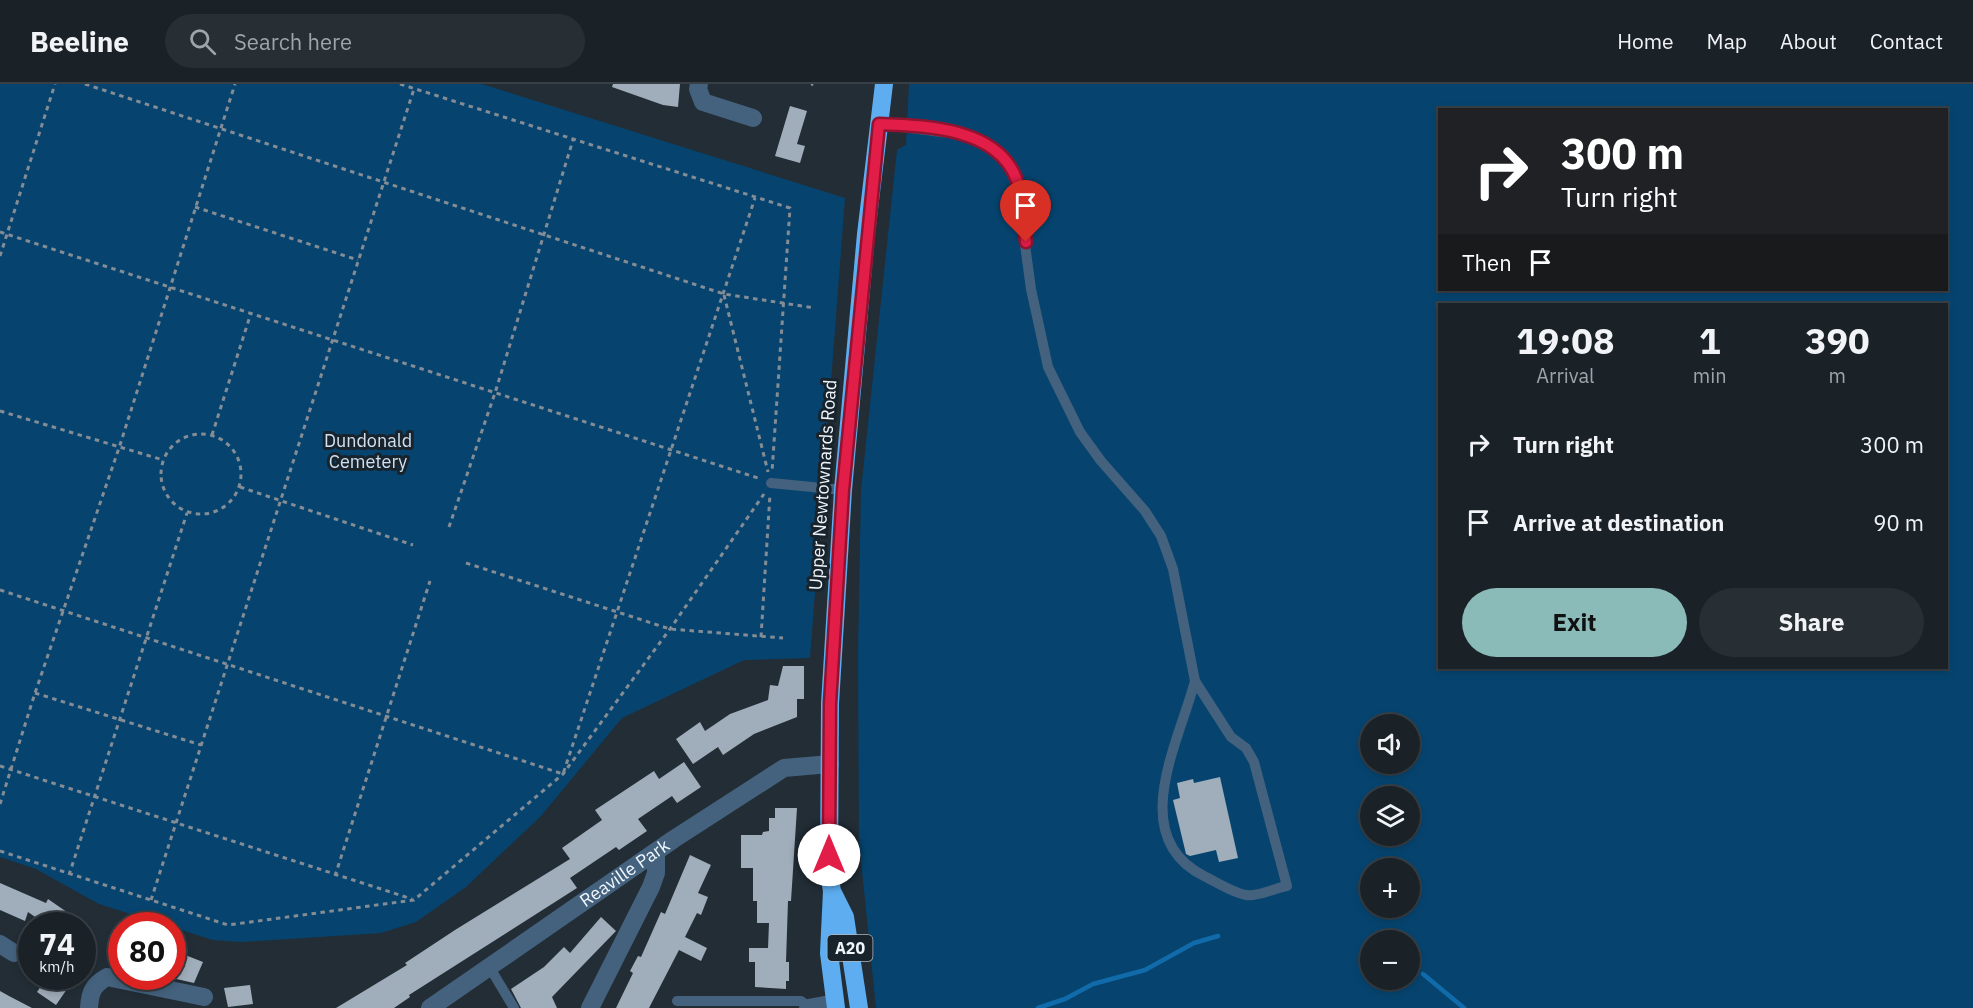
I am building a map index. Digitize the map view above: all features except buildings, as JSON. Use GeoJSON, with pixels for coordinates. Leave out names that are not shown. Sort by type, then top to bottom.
{"type":"FeatureCollection","features":[{"type":"Feature","properties":{"kind":"highway","name":"Upper Newtownards Road"},"geometry":{"type":"LineString","coordinates":[[835,1006],[829,953],[832,891],[831,660],[843,490],[884,84]]}},
{"type":"Feature","properties":{"kind":"highway","name":"Upper Newtownards Road"},"geometry":{"type":"LineString","coordinates":[[832,891],[845,917],[859,1008]]}},
{"type":"Feature","properties":{"kind":"street"},"geometry":{"type":"LineString","coordinates":[[699,84],[698,89],[703,102],[753,118]]}},
{"type":"Feature","properties":{"kind":"street","name":"Reaville Park"},"geometry":{"type":"LineString","coordinates":[[430,1008],[656,854],[674,839],[784,768],[830,764]]}},
{"type":"Feature","properties":{"kind":"street"},"geometry":{"type":"LineString","coordinates":[[590,1008],[657,873],[656,854]]}},
{"type":"Feature","properties":{"kind":"street"},"geometry":{"type":"LineString","coordinates":[[89,1008],[90,992],[98,982],[107,977],[204,997]]}},
{"type":"Feature","properties":{"kind":"street"},"geometry":{"type":"LineString","coordinates":[[808,1007],[835,1006]]}},
{"type":"Feature","properties":{"kind":"lane"},"geometry":{"type":"LineString","coordinates":[[879,124],[965,135],[983,142],[1003,158],[1016,178],[1031,289],[1048,367],[1080,432],[1101,461],[1145,511],[1161,536],[1173,569],[1195,681],[1231,737],[1246,748],[1254,762],[1287,886],[1247,895],[1194,871],[1177,858],[1170,845],[1161,812],[1161,792],[1195,681]]}},
{"type":"Feature","properties":{"kind":"lane"},"geometry":{"type":"LineString","coordinates":[[771,483],[843,490]]}},
{"type":"Feature","properties":{"kind":"lane"},"geometry":{"type":"LineString","coordinates":[[490,968],[514,1008]]}},
{"type":"Feature","properties":{"kind":"lane"},"geometry":{"type":"LineString","coordinates":[[677,1001],[801,1001],[808,1007]]}},
{"type":"Feature","properties":{"kind":"path"},"geometry":{"type":"LineString","coordinates":[[0,256],[55,84]]}},
{"type":"Feature","properties":{"kind":"path"},"geometry":{"type":"LineString","coordinates":[[84,84],[724,294],[815,308]]}},
{"type":"Feature","properties":{"kind":"path"},"geometry":{"type":"LineString","coordinates":[[0,804],[35,693],[119,448],[235,84]]}},
{"type":"Feature","properties":{"kind":"path"},"geometry":{"type":"LineString","coordinates":[[400,84],[790,208],[761,637]]}},
{"type":"Feature","properties":{"kind":"path"},"geometry":{"type":"LineString","coordinates":[[150,900],[177,824],[226,664],[414,89]]}},
{"type":"Feature","properties":{"kind":"path"},"geometry":{"type":"LineString","coordinates":[[449,527],[495,393],[573,140]]}},
{"type":"Feature","properties":{"kind":"path"},"geometry":{"type":"LineString","coordinates":[[563,774],[754,198]]}},
{"type":"Feature","properties":{"kind":"path"},"geometry":{"type":"LineString","coordinates":[[195,207],[358,260]]}},
{"type":"Feature","properties":{"kind":"path"},"geometry":{"type":"LineString","coordinates":[[0,232],[771,483]]}},
{"type":"Feature","properties":{"kind":"path"},"geometry":{"type":"LineString","coordinates":[[0,851],[228,925],[414,900],[563,774],[670,629],[771,483],[724,294]]}},
{"type":"Feature","properties":{"kind":"path"},"geometry":{"type":"LineString","coordinates":[[212,435],[251,313]]}},
{"type":"Feature","properties":{"kind":"path"},"geometry":{"type":"LineString","coordinates":[[0,411],[162,460]]}},
{"type":"Feature","properties":{"kind":"path"},"geometry":{"type":"LineString","coordinates":[[192,434],[212,435],[231,446],[236,455],[241,465],[240,487],[228,505],[209,515],[187,513],[170,501],[161,482],[162,460],[174,444],[192,434]]}},
{"type":"Feature","properties":{"kind":"path"},"geometry":{"type":"LineString","coordinates":[[240,487],[413,546]]}},
{"type":"Feature","properties":{"kind":"path"},"geometry":{"type":"LineString","coordinates":[[69,875],[187,513]]}},
{"type":"Feature","properties":{"kind":"path"},"geometry":{"type":"LineString","coordinates":[[466,563],[670,629],[783,639]]}},
{"type":"Feature","properties":{"kind":"path"},"geometry":{"type":"LineString","coordinates":[[335,876],[430,581]]}},
{"type":"Feature","properties":{"kind":"path"},"geometry":{"type":"LineString","coordinates":[[0,590],[563,774]]}},
{"type":"Feature","properties":{"kind":"path"},"geometry":{"type":"LineString","coordinates":[[35,693],[201,745]]}},
{"type":"Feature","properties":{"kind":"path"},"geometry":{"type":"LineString","coordinates":[[0,766],[414,900]]}},
{"type":"Feature","properties":{"kind":"green space","name":"Dundonald Cemetery"},"geometry":{"type":"Polygon","coordinates":[[[0,84],[482,84],[845,198],[810,658],[744,660],[622,718],[541,816],[466,887],[416,922],[381,933],[242,942],[213,940],[186,931],[186,912],[124,912],[99,904],[36,869],[0,857],[0,84]]]}},
{"type":"Feature","properties":{"kind":"green space"},"geometry":{"type":"Polygon","coordinates":[[[909,84],[1973,84],[1973,1008],[876,1008],[859,841],[858,654],[861,490],[897,150],[906,145],[909,84]]]}},
{"type":"Feature","properties":{"kind":"waterway"},"geometry":{"type":"LineString","coordinates":[[1038,1008],[1065,999],[1093,984],[1145,970],[1194,943],[1218,936]]}},
{"type":"Feature","properties":{"kind":"waterway"},"geometry":{"type":"LineString","coordinates":[[1423,974],[1464,1008]]}},
{"type":"Feature","properties":{"kind":"route"},"geometry":{"type":"LineString","coordinates":[[829,855],[831,660],[850,399],[879,124],[942,130],[965,135],[983,142],[1003,158],[1016,178],[1026,242]]}}]}
